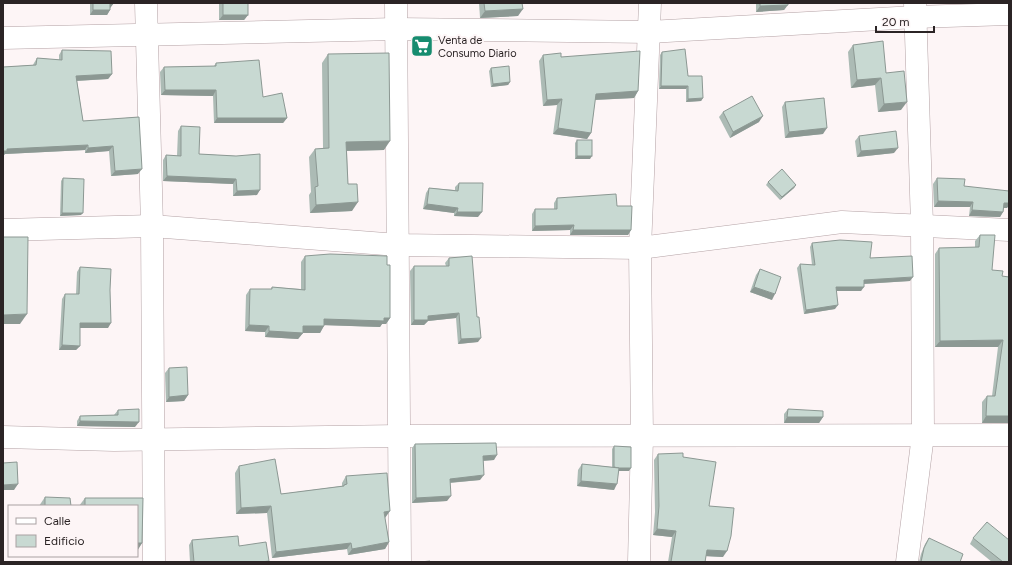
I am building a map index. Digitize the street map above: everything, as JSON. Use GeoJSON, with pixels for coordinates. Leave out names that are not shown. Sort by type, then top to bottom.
{"type":"FeatureCollection","features":[{"type":"Feature","properties":{"kind":"street"},"geometry":{"type":"LineString","coordinates":[[146,3],[152,226],[152,440],[154,562]]}},
{"type":"Feature","properties":{"kind":"street"},"geometry":{"type":"LineString","coordinates":[[396,3],[400,562]]}},
{"type":"Feature","properties":{"kind":"street"},"geometry":{"type":"LineString","coordinates":[[639,562],[642,436],[640,248],[650,3]]}},
{"type":"Feature","properties":{"kind":"street"},"geometry":{"type":"LineString","coordinates":[[3,38],[396,29],[650,32],[915,10],[1009,14]]}},
{"type":"Feature","properties":{"kind":"street"},"geometry":{"type":"LineString","coordinates":[[907,562],[923,435],[922,225],[915,10]]}},
{"type":"Feature","properties":{"kind":"street"},"geometry":{"type":"LineString","coordinates":[[3,230],[152,226],[398,245],[640,248],[842,222],[1009,230]]}},
{"type":"Feature","properties":{"kind":"street"},"geometry":{"type":"LineString","coordinates":[[3,437],[152,440],[399,436],[1009,435]]}},
{"type":"Feature","properties":{"kind":"building"},"geometry":{"type":"Polygon","coordinates":[[[93,3],[114,3],[110,4],[110,10],[93,10],[93,3]]]}},
{"type":"Feature","properties":{"kind":"building"},"geometry":{"type":"Polygon","coordinates":[[[223,3],[248,3],[248,15],[223,15],[223,3]]]}},
{"type":"Feature","properties":{"kind":"building"},"geometry":{"type":"Polygon","coordinates":[[[484,3],[522,3],[523,9],[485,11],[484,3]]]}},
{"type":"Feature","properties":{"kind":"building"},"geometry":{"type":"Polygon","coordinates":[[[760,3],[788,3],[788,5],[760,6],[760,3]]]}},
{"type":"Feature","properties":{"kind":"building"},"geometry":{"type":"Polygon","coordinates":[[[883,41],[886,73],[904,71],[907,102],[884,104],[881,78],[857,80],[853,45],[883,41]]]}},
{"type":"Feature","properties":{"kind":"building"},"geometry":{"type":"Polygon","coordinates":[[[685,49],[688,76],[702,76],[703,98],[688,99],[688,86],[661,86],[662,52],[685,49]]]}},
{"type":"Feature","properties":{"kind":"building"},"geometry":{"type":"Polygon","coordinates":[[[62,50],[111,51],[112,74],[76,76],[83,121],[139,117],[142,169],[115,171],[113,146],[88,148],[88,145],[7,149],[7,151],[3,151],[3,67],[36,65],[37,58],[62,60],[62,50]]]}},
{"type":"Feature","properties":{"kind":"building"},"geometry":{"type":"Polygon","coordinates":[[[640,51],[638,91],[596,94],[591,133],[558,128],[562,99],[547,100],[543,55],[561,53],[561,57],[640,51]]]}},
{"type":"Feature","properties":{"kind":"building"},"geometry":{"type":"Polygon","coordinates":[[[389,53],[390,141],[346,142],[348,184],[357,184],[358,202],[316,205],[315,187],[318,186],[315,149],[329,148],[328,54],[389,53]]]}},
{"type":"Feature","properties":{"kind":"building"},"geometry":{"type":"Polygon","coordinates":[[[259,60],[263,97],[282,93],[287,118],[217,118],[216,90],[165,90],[164,67],[216,66],[216,63],[259,60]]]}},
{"type":"Feature","properties":{"kind":"building"},"geometry":{"type":"Polygon","coordinates":[[[509,66],[510,82],[493,84],[491,68],[509,66]]]}},
{"type":"Feature","properties":{"kind":"building"},"geometry":{"type":"Polygon","coordinates":[[[752,96],[763,116],[733,132],[723,112],[752,96]]]}},
{"type":"Feature","properties":{"kind":"building"},"geometry":{"type":"Polygon","coordinates":[[[824,98],[827,128],[789,132],[785,102],[824,98]]]}},
{"type":"Feature","properties":{"kind":"building"},"geometry":{"type":"Polygon","coordinates":[[[181,126],[200,127],[199,154],[236,156],[260,154],[260,190],[237,191],[236,179],[167,176],[166,155],[181,156],[181,126]]]}},
{"type":"Feature","properties":{"kind":"building"},"geometry":{"type":"Polygon","coordinates":[[[896,131],[898,148],[861,151],[859,136],[896,131]]]}},
{"type":"Feature","properties":{"kind":"building"},"geometry":{"type":"Polygon","coordinates":[[[577,140],[592,140],[592,156],[577,156],[577,140]]]}},
{"type":"Feature","properties":{"kind":"building"},"geometry":{"type":"Polygon","coordinates":[[[782,169],[796,185],[782,197],[768,182],[782,169]]]}},
{"type":"Feature","properties":{"kind":"building"},"geometry":{"type":"Polygon","coordinates":[[[63,178],[84,179],[83,213],[62,213],[63,178]]]}},
{"type":"Feature","properties":{"kind":"building"},"geometry":{"type":"Polygon","coordinates":[[[937,178],[965,179],[964,186],[1009,191],[1009,203],[1004,203],[1003,212],[972,210],[973,202],[938,201],[937,178]]]}},
{"type":"Feature","properties":{"kind":"building"},"geometry":{"type":"Polygon","coordinates":[[[459,183],[483,183],[482,212],[457,212],[458,208],[427,204],[429,188],[458,191],[459,183]]]}},
{"type":"Feature","properties":{"kind":"building"},"geometry":{"type":"Polygon","coordinates":[[[616,194],[617,206],[632,206],[631,230],[573,230],[574,225],[535,226],[535,209],[557,209],[557,198],[616,194]]]}},
{"type":"Feature","properties":{"kind":"building"},"geometry":{"type":"Polygon","coordinates":[[[980,235],[995,235],[992,270],[1003,271],[1002,276],[1009,277],[1009,416],[986,416],[987,396],[995,396],[1003,340],[940,341],[939,248],[979,247],[980,235]]]}},
{"type":"Feature","properties":{"kind":"building"},"geometry":{"type":"Polygon","coordinates":[[[3,237],[28,237],[27,314],[3,315],[3,237]]]}},
{"type":"Feature","properties":{"kind":"building"},"geometry":{"type":"Polygon","coordinates":[[[840,240],[872,242],[870,258],[912,256],[913,277],[864,280],[864,287],[836,287],[838,305],[806,310],[800,264],[815,265],[812,243],[840,240]]]}},
{"type":"Feature","properties":{"kind":"building"},"geometry":{"type":"Polygon","coordinates":[[[330,254],[387,256],[387,265],[390,265],[390,318],[384,318],[384,321],[324,319],[324,326],[303,326],[303,333],[269,331],[269,326],[249,325],[250,289],[272,289],[272,287],[305,290],[305,256],[330,254]]]}},
{"type":"Feature","properties":{"kind":"building"},"geometry":{"type":"Polygon","coordinates":[[[472,256],[477,317],[479,317],[481,338],[461,339],[459,313],[428,316],[428,320],[414,320],[414,266],[449,266],[449,258],[472,256]]]}},
{"type":"Feature","properties":{"kind":"building"},"geometry":{"type":"Polygon","coordinates":[[[80,267],[111,269],[111,323],[80,323],[80,346],[62,345],[65,294],[79,294],[80,267]]]}},
{"type":"Feature","properties":{"kind":"building"},"geometry":{"type":"Polygon","coordinates":[[[760,269],[781,277],[775,294],[754,287],[760,269]]]}},
{"type":"Feature","properties":{"kind":"building"},"geometry":{"type":"Polygon","coordinates":[[[187,367],[188,395],[169,397],[169,368],[187,367]]]}},
{"type":"Feature","properties":{"kind":"building"},"geometry":{"type":"Polygon","coordinates":[[[139,409],[139,422],[80,421],[80,416],[118,415],[118,410],[139,409]]]}},
{"type":"Feature","properties":{"kind":"building"},"geometry":{"type":"Polygon","coordinates":[[[788,409],[823,411],[823,417],[787,417],[788,409]]]}},
{"type":"Feature","properties":{"kind":"building"},"geometry":{"type":"Polygon","coordinates":[[[496,443],[497,455],[483,456],[484,475],[450,479],[451,496],[416,498],[415,444],[496,443]]]}},
{"type":"Feature","properties":{"kind":"building"},"geometry":{"type":"Polygon","coordinates":[[[614,446],[631,447],[631,468],[614,467],[614,446]]]}},
{"type":"Feature","properties":{"kind":"building"},"geometry":{"type":"Polygon","coordinates":[[[683,453],[683,457],[716,462],[709,506],[734,508],[731,536],[727,551],[707,550],[705,562],[671,562],[676,531],[657,529],[659,506],[658,454],[683,453]]]}},
{"type":"Feature","properties":{"kind":"building"},"geometry":{"type":"Polygon","coordinates":[[[275,459],[281,494],[344,486],[347,484],[346,476],[387,473],[390,511],[384,512],[389,542],[352,549],[351,543],[276,552],[271,506],[241,508],[239,466],[275,459]]]}},
{"type":"Feature","properties":{"kind":"building"},"geometry":{"type":"Polygon","coordinates":[[[17,462],[18,484],[3,485],[3,463],[17,462]]]}},
{"type":"Feature","properties":{"kind":"building"},"geometry":{"type":"Polygon","coordinates":[[[582,464],[619,468],[617,484],[581,481],[582,464]]]}},
{"type":"Feature","properties":{"kind":"building"},"geometry":{"type":"Polygon","coordinates":[[[45,497],[70,498],[71,505],[45,505],[45,497]]]}},
{"type":"Feature","properties":{"kind":"building"},"geometry":{"type":"Polygon","coordinates":[[[85,498],[143,498],[142,543],[138,543],[138,505],[85,505],[85,498]]]}},
{"type":"Feature","properties":{"kind":"building"},"geometry":{"type":"Polygon","coordinates":[[[987,522],[1009,540],[1009,562],[1003,562],[973,538],[987,522]]]}},
{"type":"Feature","properties":{"kind":"building"},"geometry":{"type":"Polygon","coordinates":[[[238,536],[239,546],[266,542],[269,561],[194,562],[192,540],[238,536]]]}},
{"type":"Feature","properties":{"kind":"building"},"geometry":{"type":"Polygon","coordinates":[[[929,538],[963,554],[960,562],[921,562],[924,548],[929,538]]]}},
{"type":"Feature","properties":{"kind":"place","name":"Venta de Consumo Diario"},"geometry":{"type":"Point","coordinates":[422,46]}}]}
